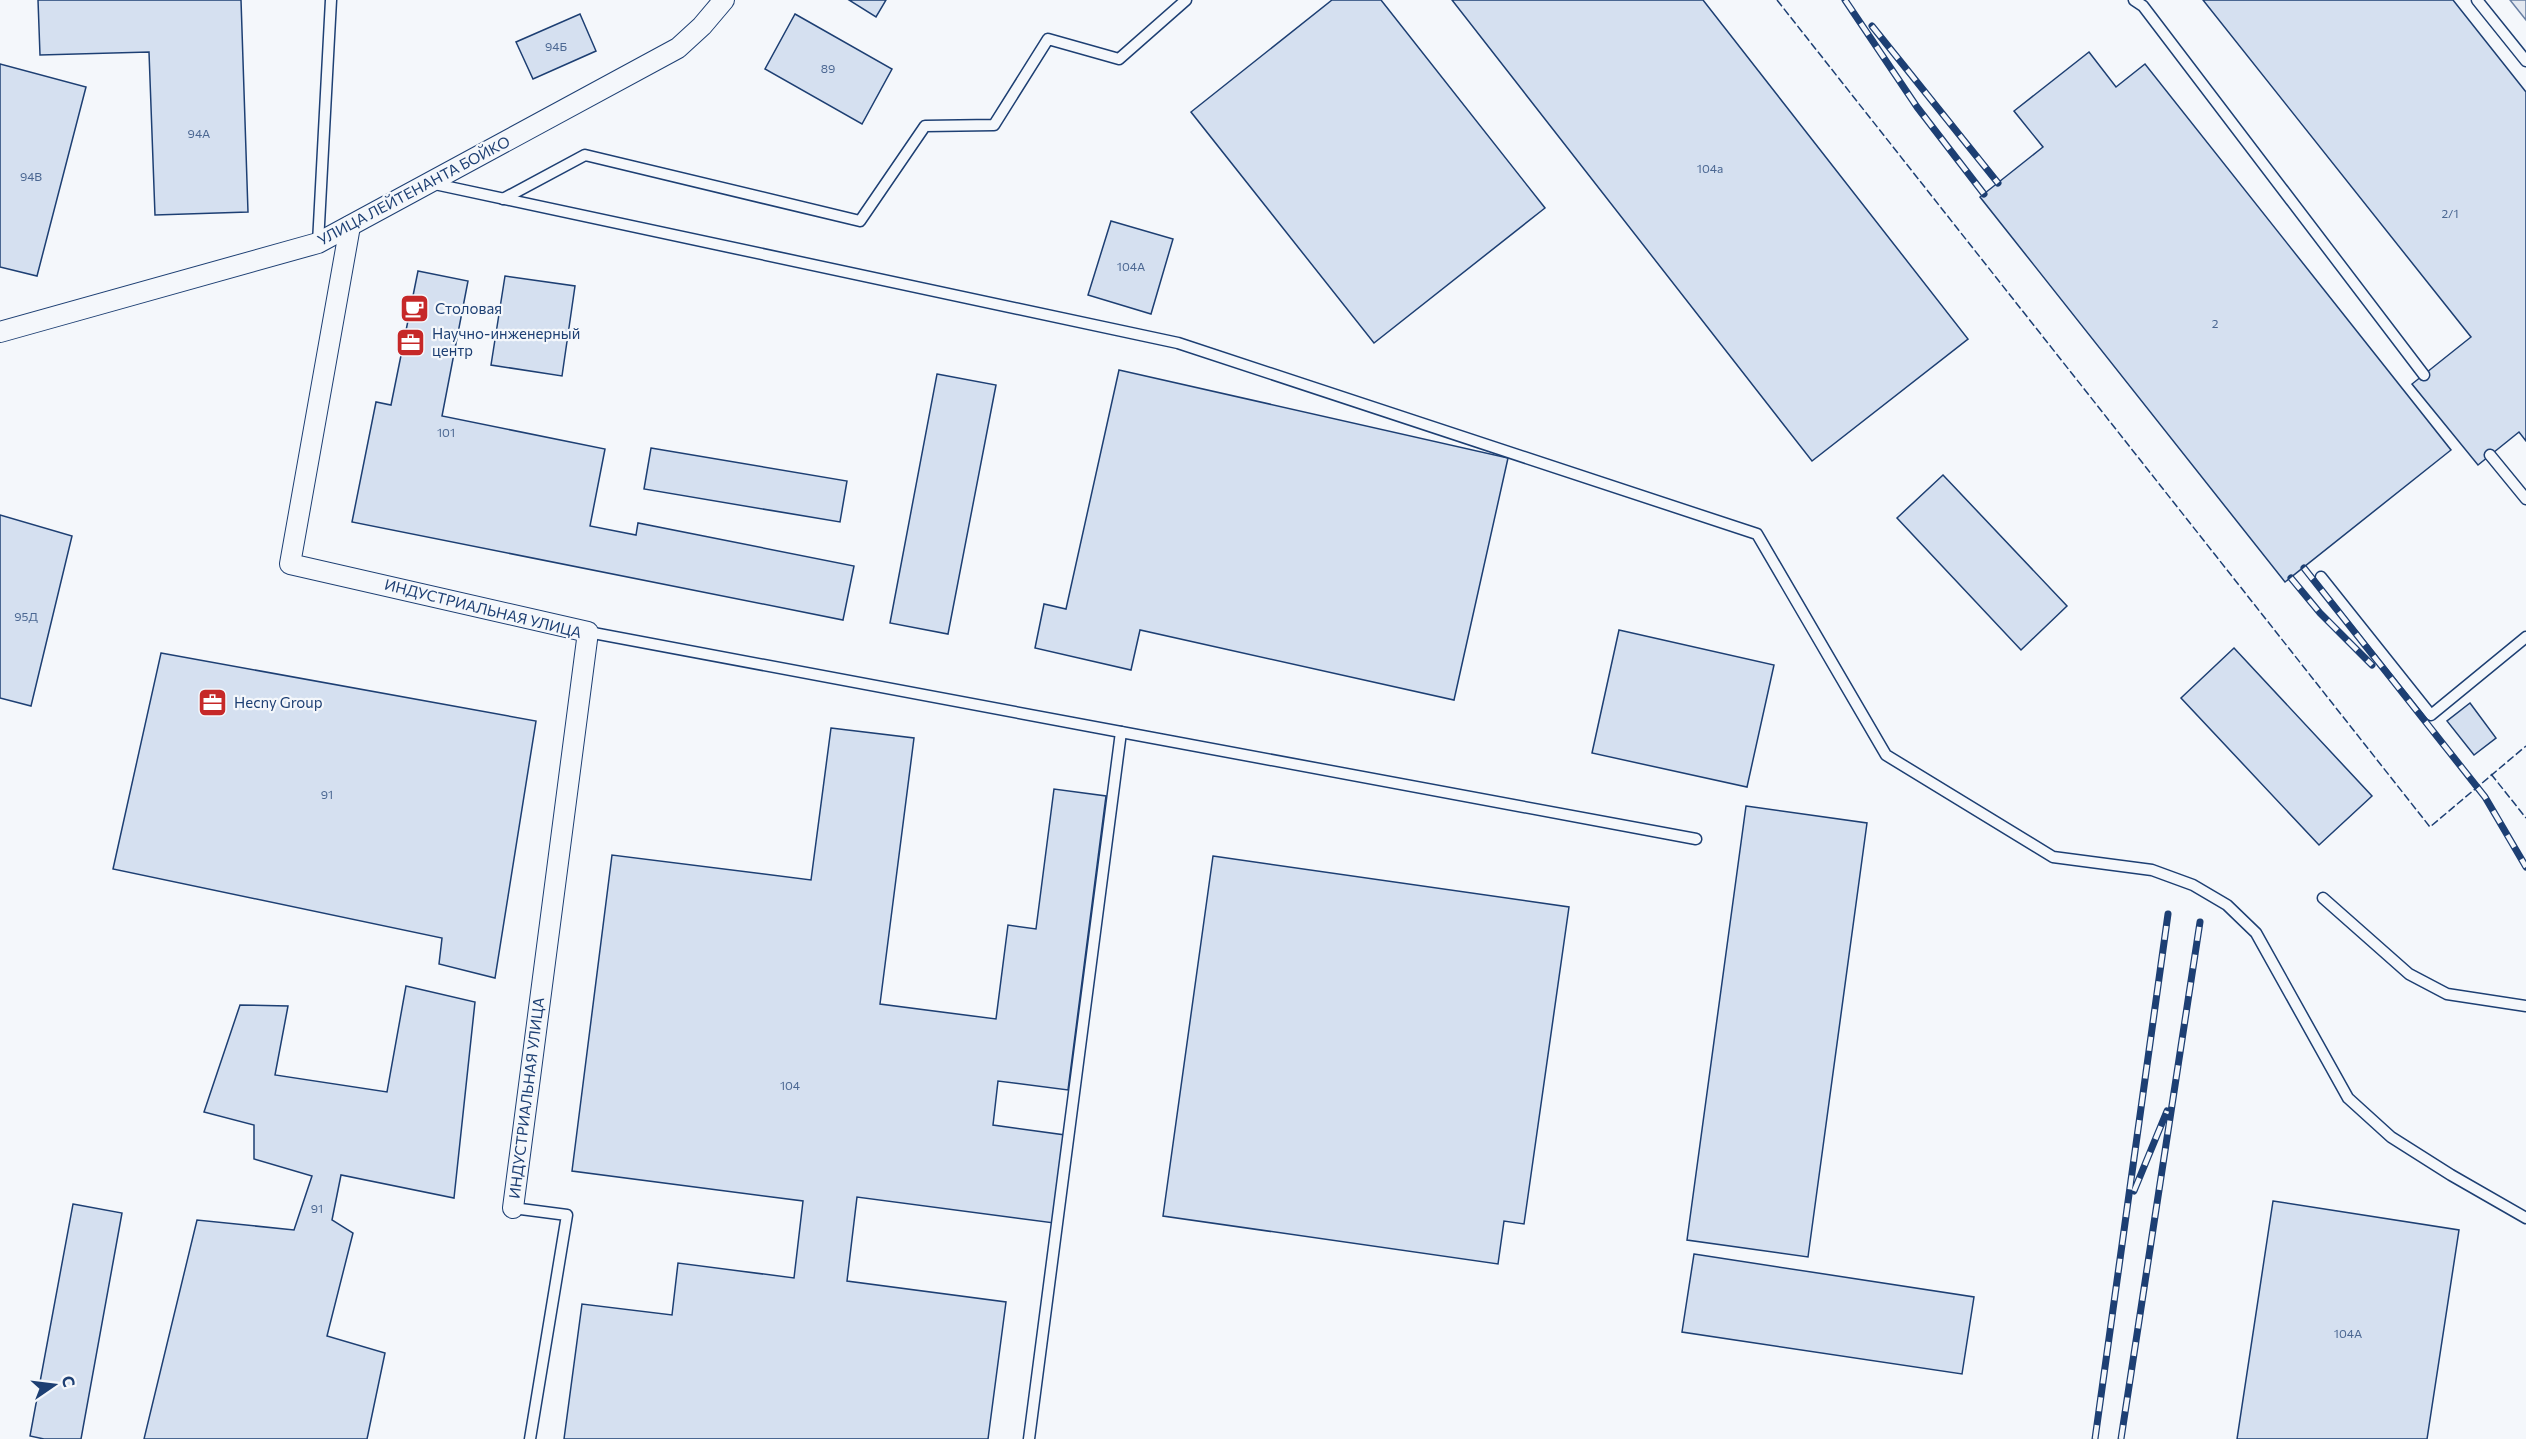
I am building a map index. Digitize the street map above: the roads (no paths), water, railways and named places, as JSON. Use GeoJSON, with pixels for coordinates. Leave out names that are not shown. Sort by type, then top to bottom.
{"type":"FeatureCollection","features":[{"type":"Feature","properties":{"kind":"street","name":"УЛИЦА ЛЕЙТЕНАНТА БОЙКО"},"geometry":{"type":"LineString","coordinates":[[0,332],[318,243],[678,48],[702,26],[724,0]]}},
{"type":"Feature","properties":{"kind":"street","name":"ИНДУСТРИАЛЬНАЯ УЛИЦА"},"geometry":{"type":"LineString","coordinates":[[350,226],[290,564],[588,632],[513,1208]]}},
{"type":"Feature","properties":{"kind":"lane"},"geometry":{"type":"LineString","coordinates":[[318,243],[331,0]]}},
{"type":"Feature","properties":{"kind":"lane"},"geometry":{"type":"LineString","coordinates":[[503,199],[585,155],[860,221],[925,126],[994,124],[1048,39],[1119,59],[1186,0]]}},
{"type":"Feature","properties":{"kind":"lane"},"geometry":{"type":"LineString","coordinates":[[2134,0],[2143,6],[2424,375]]}},
{"type":"Feature","properties":{"kind":"lane"},"geometry":{"type":"LineString","coordinates":[[2477,0],[2526,61]]}},
{"type":"Feature","properties":{"kind":"lane"},"geometry":{"type":"LineString","coordinates":[[429,183],[1178,343],[1757,534],[1886,755],[2053,857],[2152,870],[2193,885],[2227,905],[2256,933],[2348,1098],[2391,1137],[2526,1218]]}},
{"type":"Feature","properties":{"kind":"lane"},"geometry":{"type":"LineString","coordinates":[[2490,455],[2526,499]]}},
{"type":"Feature","properties":{"kind":"lane"},"geometry":{"type":"LineString","coordinates":[[2321,577],[2431,715],[2526,637]]}},
{"type":"Feature","properties":{"kind":"lane"},"geometry":{"type":"LineString","coordinates":[[588,632],[1696,839]]}},
{"type":"Feature","properties":{"kind":"lane"},"geometry":{"type":"LineString","coordinates":[[1029,1439],[1121,732]]}},
{"type":"Feature","properties":{"kind":"lane"},"geometry":{"type":"LineString","coordinates":[[2323,898],[2409,974],[2447,994],[2526,1006]]}},
{"type":"Feature","properties":{"kind":"lane"},"geometry":{"type":"LineString","coordinates":[[513,1208],[567,1215],[530,1439]]}},
{"type":"Feature","properties":{"kind":"railway"},"geometry":{"type":"LineString","coordinates":[[1845,0],[1917,107],[1984,194]]}},
{"type":"Feature","properties":{"kind":"railway"},"geometry":{"type":"LineString","coordinates":[[1872,26],[1998,183]]}},
{"type":"Feature","properties":{"kind":"railway"},"geometry":{"type":"LineString","coordinates":[[2304,568],[2485,797],[2526,867]]}},
{"type":"Feature","properties":{"kind":"railway"},"geometry":{"type":"LineString","coordinates":[[2291,578],[2320,613],[2372,665]]}},
{"type":"Feature","properties":{"kind":"railway"},"geometry":{"type":"LineString","coordinates":[[2095,1439],[2168,914]]}},
{"type":"Feature","properties":{"kind":"railway"},"geometry":{"type":"LineString","coordinates":[[2121,1439],[2200,922]]}},
{"type":"Feature","properties":{"kind":"railway"},"geometry":{"type":"LineString","coordinates":[[2134,1191],[2167,1111]]}},
{"type":"Feature","properties":{"kind":"place","name":"Столовая"},"geometry":{"type":"Point","coordinates":[414,309]}},
{"type":"Feature","properties":{"kind":"place","name":"Научно-инженерный центр"},"geometry":{"type":"Point","coordinates":[411,343]}},
{"type":"Feature","properties":{"kind":"place","name":"Hecny Group"},"geometry":{"type":"Point","coordinates":[213,703]}}]}
